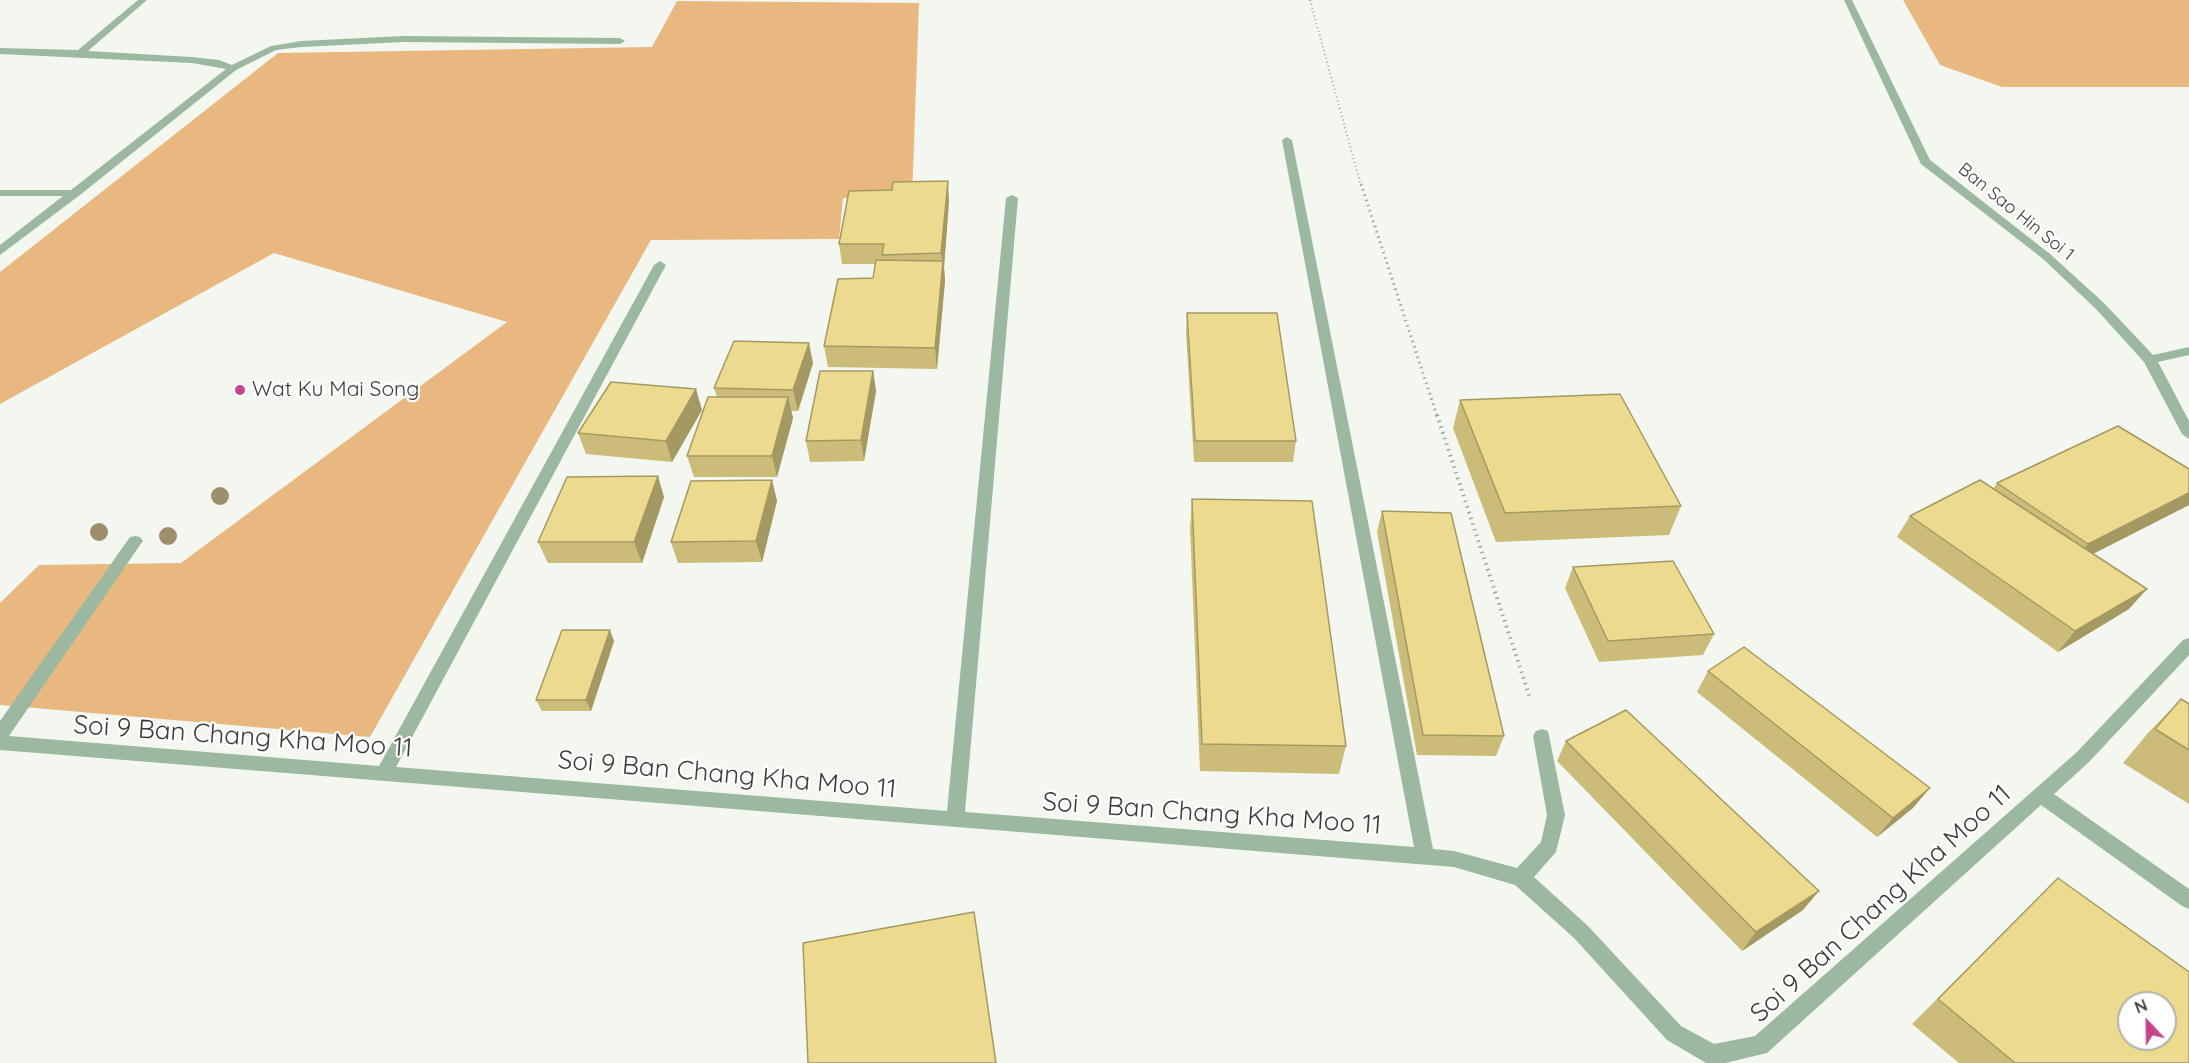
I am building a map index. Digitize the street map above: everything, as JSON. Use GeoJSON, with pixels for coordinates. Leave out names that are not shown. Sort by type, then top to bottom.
{"type":"FeatureCollection","features":[{"type":"Feature","properties":{"kind":"street"},"geometry":{"type":"LineString","coordinates":[[80,53],[143,0]]}},
{"type":"Feature","properties":{"kind":"street","name":"Ban Sao Hin Soi 1"},"geometry":{"type":"LineString","coordinates":[[1848,0],[1925,162],[2046,256],[2100,306],[2150,360],[2189,434]]}},
{"type":"Feature","properties":{"kind":"street"},"geometry":{"type":"LineString","coordinates":[[0,251],[233,68],[274,48],[301,44],[404,39],[620,41]]}},
{"type":"Feature","properties":{"kind":"street"},"geometry":{"type":"LineString","coordinates":[[0,51],[192,60],[219,63],[233,68]]}},
{"type":"Feature","properties":{"kind":"street"},"geometry":{"type":"LineString","coordinates":[[1287,140],[1425,856]]}},
{"type":"Feature","properties":{"kind":"street"},"geometry":{"type":"LineString","coordinates":[[0,193],[76,193]]}},
{"type":"Feature","properties":{"kind":"street"},"geometry":{"type":"LineString","coordinates":[[956,819],[1012,198]]}},
{"type":"Feature","properties":{"kind":"street"},"geometry":{"type":"LineString","coordinates":[[384,773],[660,265]]}},
{"type":"Feature","properties":{"kind":"street"},"geometry":{"type":"LineString","coordinates":[[2150,360],[2189,351]]}},
{"type":"Feature","properties":{"kind":"street"},"geometry":{"type":"LineString","coordinates":[[0,735],[135,541]]}},
{"type":"Feature","properties":{"kind":"street","name":"Soi 9 Ban Chang Kha Moo 11"},"geometry":{"type":"LineString","coordinates":[[0,743],[1454,859],[1521,878],[1581,932],[1674,1033],[1712,1054],[1760,1046],[2084,757],[2189,644]]}},
{"type":"Feature","properties":{"kind":"street"},"geometry":{"type":"LineString","coordinates":[[1521,878],[1549,846],[1556,815],[1542,736]]}},
{"type":"Feature","properties":{"kind":"street"},"geometry":{"type":"LineString","coordinates":[[2041,795],[2189,900]]}},
{"type":"Feature","properties":{"kind":"path"},"geometry":{"type":"LineString","coordinates":[[1310,0],[1358,175],[1542,736]]}},
{"type":"Feature","properties":{"kind":"shaded area"},"geometry":{"type":"Polygon","coordinates":[[[1903,0],[2189,0],[2189,87],[2002,87],[1940,65],[1903,0]]]}},
{"type":"Feature","properties":{"kind":"shaded area"},"geometry":{"type":"Polygon","coordinates":[[[677,1],[919,3],[912,198],[843,198],[839,239],[651,240],[370,737],[0,705],[0,603],[39,565],[181,563],[507,322],[274,253],[0,404],[0,272],[278,53],[652,47],[677,1]]]}},
{"type":"Feature","properties":{"kind":"building"},"geometry":{"type":"Polygon","coordinates":[[[948,181],[941,253],[882,255],[884,244],[839,244],[849,191],[892,190],[893,182],[948,181]]]}},
{"type":"Feature","properties":{"kind":"building"},"geometry":{"type":"Polygon","coordinates":[[[876,260],[943,261],[935,348],[824,346],[838,279],[873,278],[876,260]]]}},
{"type":"Feature","properties":{"kind":"building"},"geometry":{"type":"Polygon","coordinates":[[[1187,313],[1277,313],[1296,441],[1195,441],[1187,313]]]}},
{"type":"Feature","properties":{"kind":"building"},"geometry":{"type":"Polygon","coordinates":[[[734,341],[809,343],[793,390],[714,388],[734,341]]]}},
{"type":"Feature","properties":{"kind":"building"},"geometry":{"type":"Polygon","coordinates":[[[820,371],[873,371],[861,440],[806,441],[820,371]]]}},
{"type":"Feature","properties":{"kind":"building"},"geometry":{"type":"Polygon","coordinates":[[[611,382],[696,389],[666,441],[578,433],[611,382]]]}},
{"type":"Feature","properties":{"kind":"building"},"geometry":{"type":"Polygon","coordinates":[[[1620,394],[1681,506],[1505,513],[1460,400],[1620,394]]]}},
{"type":"Feature","properties":{"kind":"building"},"geometry":{"type":"Polygon","coordinates":[[[708,397],[788,397],[772,456],[687,456],[708,397]]]}},
{"type":"Feature","properties":{"kind":"building"},"geometry":{"type":"Polygon","coordinates":[[[2118,426],[2189,469],[2189,493],[2088,544],[1997,483],[2118,426]]]}},
{"type":"Feature","properties":{"kind":"building"},"geometry":{"type":"Polygon","coordinates":[[[658,476],[634,542],[538,542],[567,477],[658,476]]]}},
{"type":"Feature","properties":{"kind":"building"},"geometry":{"type":"Polygon","coordinates":[[[772,480],[756,541],[671,542],[691,481],[772,480]]]}},
{"type":"Feature","properties":{"kind":"building"},"geometry":{"type":"Polygon","coordinates":[[[1980,480],[2147,589],[2075,631],[1910,516],[1980,480]]]}},
{"type":"Feature","properties":{"kind":"building"},"geometry":{"type":"Polygon","coordinates":[[[1192,499],[1312,501],[1346,746],[1202,744],[1192,499]]]}},
{"type":"Feature","properties":{"kind":"building"},"geometry":{"type":"Polygon","coordinates":[[[1382,511],[1451,513],[1504,736],[1423,735],[1382,511]]]}},
{"type":"Feature","properties":{"kind":"building"},"geometry":{"type":"Polygon","coordinates":[[[1673,561],[1714,634],[1608,641],[1573,567],[1673,561]]]}},
{"type":"Feature","properties":{"kind":"building"},"geometry":{"type":"Polygon","coordinates":[[[562,630],[610,630],[586,700],[536,700],[562,630]]]}},
{"type":"Feature","properties":{"kind":"building"},"geometry":{"type":"Polygon","coordinates":[[[1744,647],[1930,788],[1893,818],[1708,671],[1744,647]]]}},
{"type":"Feature","properties":{"kind":"building"},"geometry":{"type":"Polygon","coordinates":[[[2181,699],[2189,704],[2189,750],[2155,729],[2181,699]]]}},
{"type":"Feature","properties":{"kind":"building"},"geometry":{"type":"Polygon","coordinates":[[[1626,710],[1819,891],[1756,932],[1566,741],[1626,710]]]}},
{"type":"Feature","properties":{"kind":"building"},"geometry":{"type":"Polygon","coordinates":[[[2058,878],[2189,972],[2189,1063],[2015,1063],[1938,999],[2058,878]]]}},
{"type":"Feature","properties":{"kind":"building"},"geometry":{"type":"Polygon","coordinates":[[[974,912],[996,1063],[808,1063],[803,943],[974,912]]]}},
{"type":"Feature","properties":{"kind":"place","name":"Wat Ku Mai Song"},"geometry":{"type":"Point","coordinates":[240,390]}}]}
